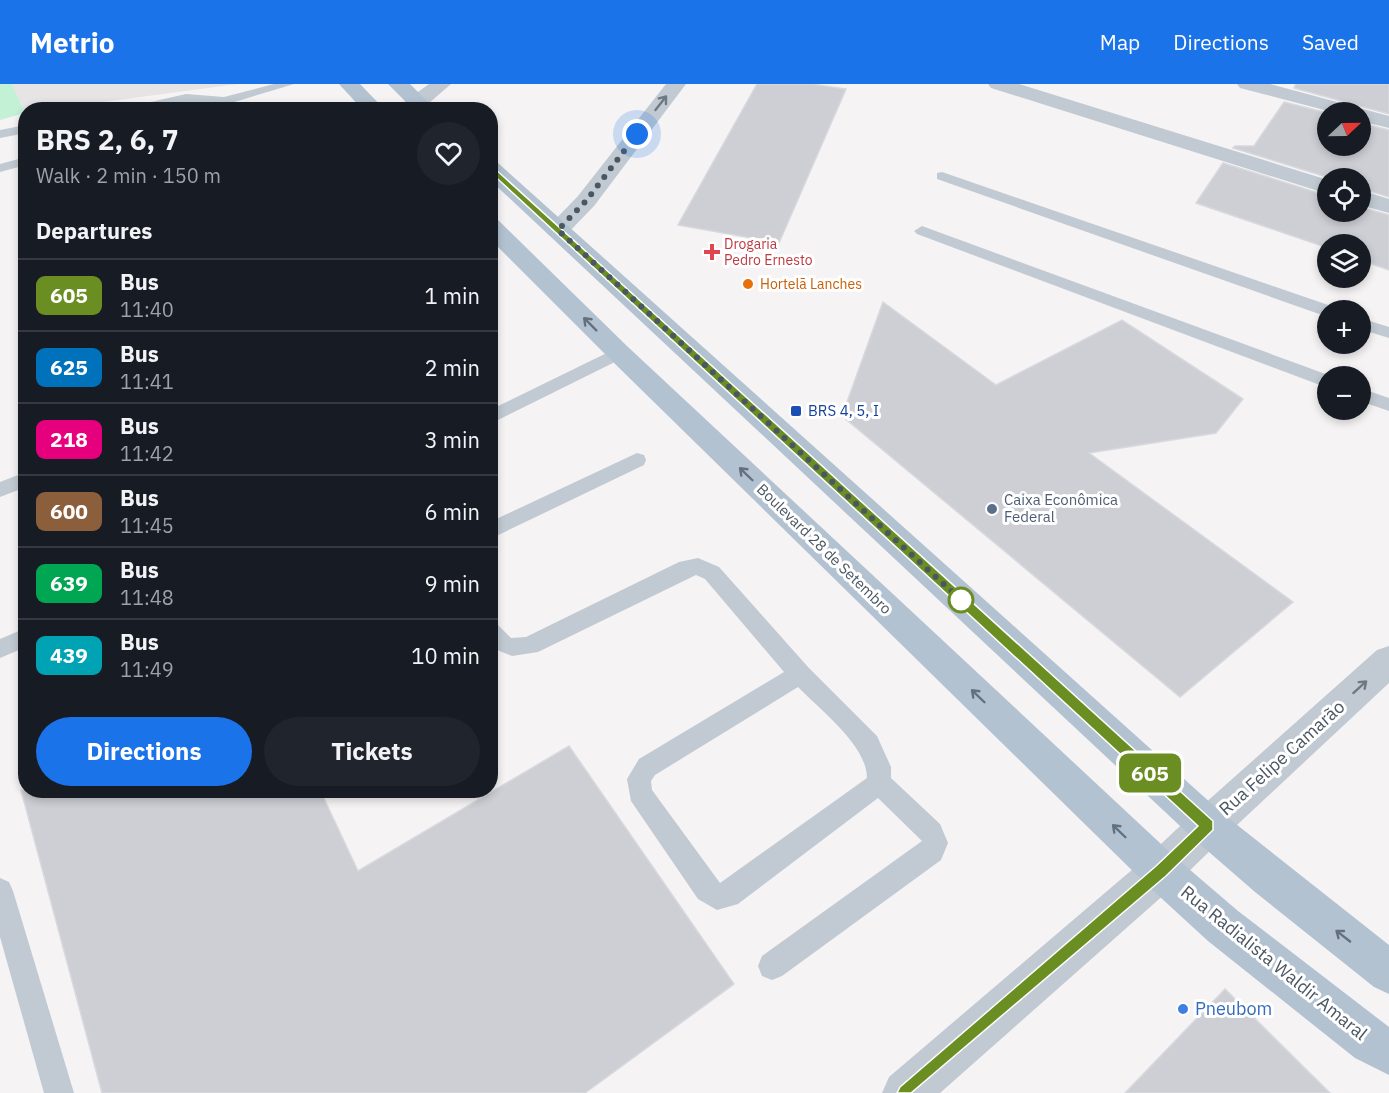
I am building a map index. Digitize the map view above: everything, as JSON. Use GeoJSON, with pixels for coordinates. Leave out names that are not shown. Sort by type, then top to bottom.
{"type":"FeatureCollection","features":[{"type":"Feature","properties":{"kind":"main road"},"geometry":{"type":"LineString","coordinates":[[349,84],[367,102]]}},
{"type":"Feature","properties":{"kind":"main road"},"geometry":{"type":"LineString","coordinates":[[398,84],[412,102]]}},
{"type":"Feature","properties":{"kind":"main road"},"geometry":{"type":"LineString","coordinates":[[498,175],[1208,825],[1269,878],[1389,972]]}},
{"type":"Feature","properties":{"kind":"main road","name":"Boulevard 28 de Setembro"},"geometry":{"type":"LineString","coordinates":[[498,233],[619,353],[1161,871]]}},
{"type":"Feature","properties":{"kind":"main road","name":"Rua Radialista Waldir Amaral"},"geometry":{"type":"LineString","coordinates":[[1161,871],[1223,926],[1371,1042],[1389,1052]]}},
{"type":"Feature","properties":{"kind":"street"},"geometry":{"type":"LineString","coordinates":[[421,102],[441,84]]}},
{"type":"Feature","properties":{"kind":"street"},"geometry":{"type":"LineString","coordinates":[[558,230],[586,201],[676,84]]}},
{"type":"Feature","properties":{"kind":"street"},"geometry":{"type":"LineString","coordinates":[[998,84],[1317,184]]}},
{"type":"Feature","properties":{"kind":"street"},"geometry":{"type":"LineString","coordinates":[[1247,84],[1317,102]]}},
{"type":"Feature","properties":{"kind":"street"},"geometry":{"type":"LineString","coordinates":[[1371,117],[1389,122]]}},
{"type":"Feature","properties":{"kind":"street"},"geometry":{"type":"LineString","coordinates":[[1371,200],[1389,206]]}},
{"type":"Feature","properties":{"kind":"street","name":"Rua Felipe Camarão"},"geometry":{"type":"LineString","coordinates":[[905,1093],[1161,871],[1208,825],[1389,661]]}},
{"type":"Feature","properties":{"kind":"lane"},"geometry":{"type":"LineString","coordinates":[[220,102],[288,84]]}},
{"type":"Feature","properties":{"kind":"lane"},"geometry":{"type":"LineString","coordinates":[[165,102],[186,98],[223,101]]}},
{"type":"Feature","properties":{"kind":"lane"},"geometry":{"type":"LineString","coordinates":[[0,134],[18,131]]}},
{"type":"Feature","properties":{"kind":"lane"},"geometry":{"type":"LineString","coordinates":[[0,168],[18,162]]}},
{"type":"Feature","properties":{"kind":"lane"},"geometry":{"type":"LineString","coordinates":[[942,176],[1317,307]]}},
{"type":"Feature","properties":{"kind":"lane"},"geometry":{"type":"LineString","coordinates":[[922,231],[1317,378]]}},
{"type":"Feature","properties":{"kind":"lane"},"geometry":{"type":"LineString","coordinates":[[1371,327],[1389,333]]}},
{"type":"Feature","properties":{"kind":"lane"},"geometry":{"type":"LineString","coordinates":[[498,414],[619,353]]}},
{"type":"Feature","properties":{"kind":"lane"},"geometry":{"type":"LineString","coordinates":[[1371,398],[1389,405]]}},
{"type":"Feature","properties":{"kind":"lane"},"geometry":{"type":"LineString","coordinates":[[498,527],[637,460]]}},
{"type":"Feature","properties":{"kind":"lane"},"geometry":{"type":"LineString","coordinates":[[0,489],[18,482]]}},
{"type":"Feature","properties":{"kind":"lane"},"geometry":{"type":"LineString","coordinates":[[498,641],[501,645],[514,649],[530,645],[686,568],[698,566],[712,573],[800,674],[869,744],[879,767],[879,783],[931,833],[935,843],[932,850],[772,966]]}},
{"type":"Feature","properties":{"kind":"lane"},"geometry":{"type":"LineString","coordinates":[[0,649],[18,641]]}},
{"type":"Feature","properties":{"kind":"lane"},"geometry":{"type":"LineString","coordinates":[[800,674],[647,767],[639,779],[640,793],[707,890],[717,897],[729,895],[879,783]]}},
{"type":"Feature","properties":{"kind":"lane"},"geometry":{"type":"LineString","coordinates":[[0,891],[59,1093]]}},
{"type":"Feature","properties":{"kind":"shaded area"},"geometry":{"type":"Polygon","coordinates":[[[12,84],[238,84],[103,102],[20,102],[12,84]]]}},
{"type":"Feature","properties":{"kind":"green space"},"geometry":{"type":"Polygon","coordinates":[[[0,84],[12,84],[20,102],[18,102],[18,115],[0,120],[0,84]]]}},
{"type":"Feature","properties":{"kind":"building"},"geometry":{"type":"Polygon","coordinates":[[[757,84],[811,84],[846,89],[779,243],[678,225],[757,84]]]}},
{"type":"Feature","properties":{"kind":"building"},"geometry":{"type":"Polygon","coordinates":[[[1296,84],[1389,84],[1389,114],[1371,109],[1371,102],[1345,102],[1294,88],[1296,84]]]}},
{"type":"Feature","properties":{"kind":"building"},"geometry":{"type":"Polygon","coordinates":[[[1284,102],[1317,110],[1317,156],[1371,156],[1371,126],[1389,130],[1389,197],[1371,191],[1371,168],[1317,168],[1317,174],[1233,148],[1235,146],[1254,146],[1284,102]]]}},
{"type":"Feature","properties":{"kind":"building"},"geometry":{"type":"Polygon","coordinates":[[[1223,163],[1317,193],[1317,222],[1371,222],[1371,210],[1389,215],[1389,270],[1371,264],[1371,234],[1317,234],[1317,244],[1196,203],[1223,163]]]}},
{"type":"Feature","properties":{"kind":"building"},"geometry":{"type":"Polygon","coordinates":[[[883,302],[996,385],[1122,320],[1243,399],[1216,433],[1089,453],[1293,602],[1180,697],[842,416],[883,302]]]}},
{"type":"Feature","properties":{"kind":"building"},"geometry":{"type":"Polygon","coordinates":[[[569,746],[734,984],[585,1093],[102,1093],[23,798],[324,798],[358,871],[481,798],[498,798],[498,788],[569,746]]]}},
{"type":"Feature","properties":{"kind":"building"},"geometry":{"type":"Polygon","coordinates":[[[1225,989],[1330,1093],[1125,1093],[1225,989]]]}},
{"type":"Feature","properties":{"kind":"bus line","name":"605"},"geometry":{"type":"LineString","coordinates":[[498,175],[1208,825],[1161,871],[905,1093]]}},
{"type":"Feature","properties":{"kind":"place","name":"Drogaria Pedro Ernesto"},"geometry":{"type":"Point","coordinates":[712,252]}},
{"type":"Feature","properties":{"kind":"place","name":"Hortelã Lanches"},"geometry":{"type":"Point","coordinates":[748,284]}},
{"type":"Feature","properties":{"kind":"place","name":"BRS 4, 5, I"},"geometry":{"type":"Point","coordinates":[796,411]}},
{"type":"Feature","properties":{"kind":"place","name":"Caixa Econômica Federal"},"geometry":{"type":"Point","coordinates":[992,509]}},
{"type":"Feature","properties":{"kind":"place","name":"Pneubom"},"geometry":{"type":"Point","coordinates":[1183,1009]}},
{"type":"Feature","properties":{"kind":"route"},"geometry":{"type":"LineString","coordinates":[[637,134],[586,201],[558,230],[961,600]]}}]}
